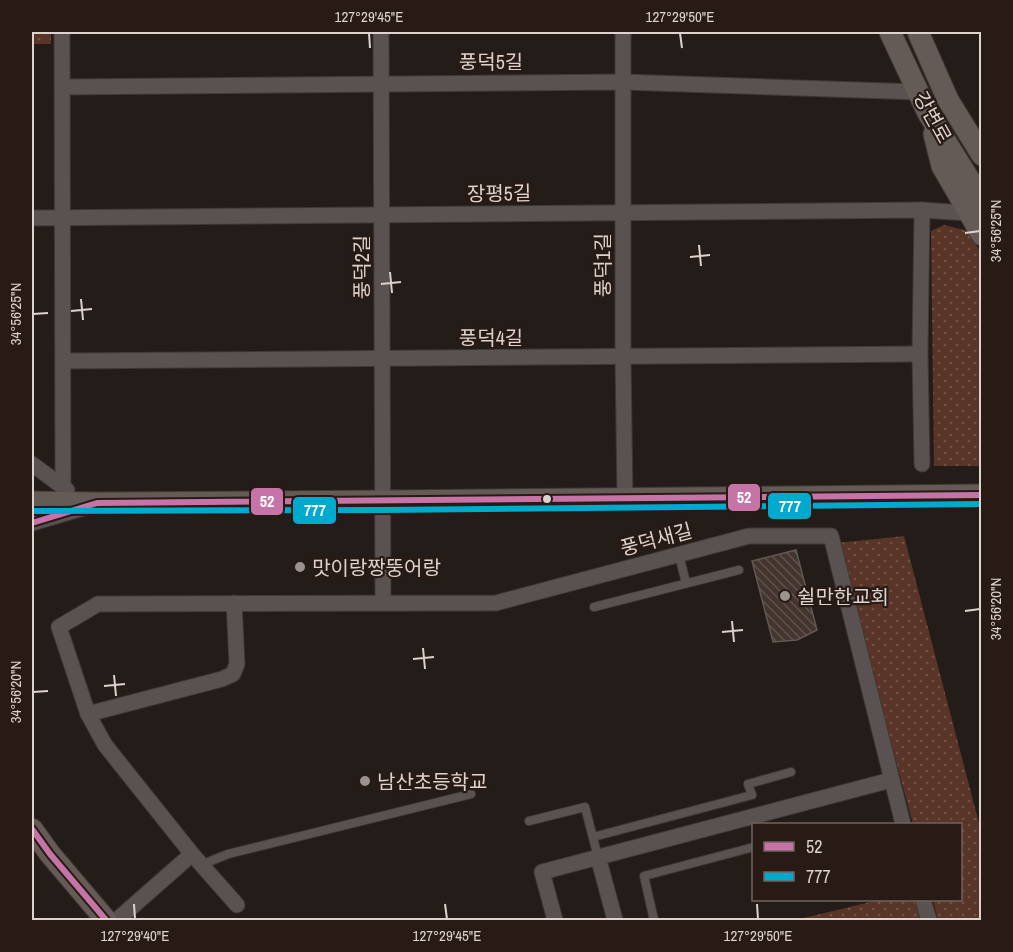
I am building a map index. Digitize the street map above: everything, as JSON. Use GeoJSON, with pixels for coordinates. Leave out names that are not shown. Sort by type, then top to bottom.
{"type":"FeatureCollection","features":[{"type":"Feature","properties":{"kind":"street"},"geometry":{"type":"LineString","coordinates":[[62,32],[63,488]]}},
{"type":"Feature","properties":{"kind":"street","name":"풍덕2길"},"geometry":{"type":"LineString","coordinates":[[381,32],[383,602]]}},
{"type":"Feature","properties":{"kind":"street","name":"풍덕1길"},"geometry":{"type":"LineString","coordinates":[[623,32],[625,500]]}},
{"type":"Feature","properties":{"kind":"street","name":"강변로"},"geometry":{"type":"LineString","coordinates":[[890,32],[928,113],[942,166],[974,206],[981,235]]}},
{"type":"Feature","properties":{"kind":"street","name":"강변로"},"geometry":{"type":"LineString","coordinates":[[918,32],[948,100],[981,155]]}},
{"type":"Feature","properties":{"kind":"street","name":"풍덕5길"},"geometry":{"type":"LineString","coordinates":[[63,87],[381,82],[623,82],[918,92]]}},
{"type":"Feature","properties":{"kind":"street"},"geometry":{"type":"LineString","coordinates":[[948,100],[981,132]]}},
{"type":"Feature","properties":{"kind":"street","name":"장평5길"},"geometry":{"type":"LineString","coordinates":[[32,218],[922,210],[974,206]]}},
{"type":"Feature","properties":{"kind":"street"},"geometry":{"type":"LineString","coordinates":[[922,210],[920,354],[922,464]]}},
{"type":"Feature","properties":{"kind":"street","name":"풍덕4길"},"geometry":{"type":"LineString","coordinates":[[63,361],[920,354]]}},
{"type":"Feature","properties":{"kind":"street"},"geometry":{"type":"LineString","coordinates":[[32,464],[63,488],[97,503]]}},
{"type":"Feature","properties":{"kind":"street"},"geometry":{"type":"LineString","coordinates":[[32,502],[625,500],[981,495]]}},
{"type":"Feature","properties":{"kind":"street"},"geometry":{"type":"LineString","coordinates":[[32,523],[97,503]]}},
{"type":"Feature","properties":{"kind":"street","name":"풍덕새길"},"geometry":{"type":"LineString","coordinates":[[237,905],[105,745],[88,714],[59,627],[98,604],[496,603],[749,536],[831,536],[902,823]]}},
{"type":"Feature","properties":{"kind":"street"},"geometry":{"type":"LineString","coordinates":[[88,714],[222,679],[233,674],[237,664],[234,603]]}},
{"type":"Feature","properties":{"kind":"street"},"geometry":{"type":"LineString","coordinates":[[555,921],[542,872],[891,780]]}},
{"type":"Feature","properties":{"kind":"street"},"geometry":{"type":"LineString","coordinates":[[32,829],[106,921]]}},
{"type":"Feature","properties":{"kind":"street"},"geometry":{"type":"LineString","coordinates":[[598,857],[615,921]]}},
{"type":"Feature","properties":{"kind":"street"},"geometry":{"type":"LineString","coordinates":[[117,921],[197,859]]}},
{"type":"Feature","properties":{"kind":"street"},"geometry":{"type":"LineString","coordinates":[[923,901],[929,921]]}},
{"type":"Feature","properties":{"kind":"lane"},"geometry":{"type":"LineString","coordinates":[[679,555],[686,583]]}},
{"type":"Feature","properties":{"kind":"lane"},"geometry":{"type":"LineString","coordinates":[[594,607],[739,570]]}},
{"type":"Feature","properties":{"kind":"lane"},"geometry":{"type":"LineString","coordinates":[[593,837],[752,795],[748,784],[791,772]]}},
{"type":"Feature","properties":{"kind":"lane"},"geometry":{"type":"LineString","coordinates":[[197,859],[228,854],[471,794]]}},
{"type":"Feature","properties":{"kind":"lane"},"geometry":{"type":"LineString","coordinates":[[530,821],[585,807],[598,857]]}},
{"type":"Feature","properties":{"kind":"lane"},"geometry":{"type":"LineString","coordinates":[[654,921],[644,876],[752,847]]}},
{"type":"Feature","properties":{"kind":"shaded area"},"geometry":{"type":"Polygon","coordinates":[[[32,32],[51,32],[51,44],[32,44],[32,32]]]}},
{"type":"Feature","properties":{"kind":"shaded area"},"geometry":{"type":"Polygon","coordinates":[[[944,225],[968,231],[981,253],[981,466],[934,466],[931,231],[944,225]]]}},
{"type":"Feature","properties":{"kind":"shaded area"},"geometry":{"type":"Polygon","coordinates":[[[904,536],[981,831],[981,920],[938,920],[933,901],[962,901],[962,823],[913,823],[837,543],[904,536]]]}},
{"type":"Feature","properties":{"kind":"shaded area"},"geometry":{"type":"Polygon","coordinates":[[[875,901],[915,901],[921,920],[795,920],[875,901]]]}},
{"type":"Feature","properties":{"kind":"building","name":"쉴만한교회"},"geometry":{"type":"Polygon","coordinates":[[[796,550],[817,630],[797,640],[773,642],[752,561],[796,550]]]}},
{"type":"Feature","properties":{"kind":"transit line","name":"52"},"geometry":{"type":"LineString","coordinates":[[32,523],[97,503],[982,495]]}},
{"type":"Feature","properties":{"kind":"transit line","name":"777"},"geometry":{"type":"LineString","coordinates":[[32,511],[982,504]]}},
{"type":"Feature","properties":{"kind":"transit line","name":"52"},"geometry":{"type":"LineString","coordinates":[[32,829],[50,854],[106,920]]}},
{"type":"Feature","properties":{"kind":"place","name":"맛이랑짱뚱어랑"},"geometry":{"type":"Point","coordinates":[300,567]}},
{"type":"Feature","properties":{"kind":"place","name":"쉴만한교회"},"geometry":{"type":"Point","coordinates":[785,596]}},
{"type":"Feature","properties":{"kind":"place","name":"남산초등학교"},"geometry":{"type":"Point","coordinates":[365,781]}}]}
